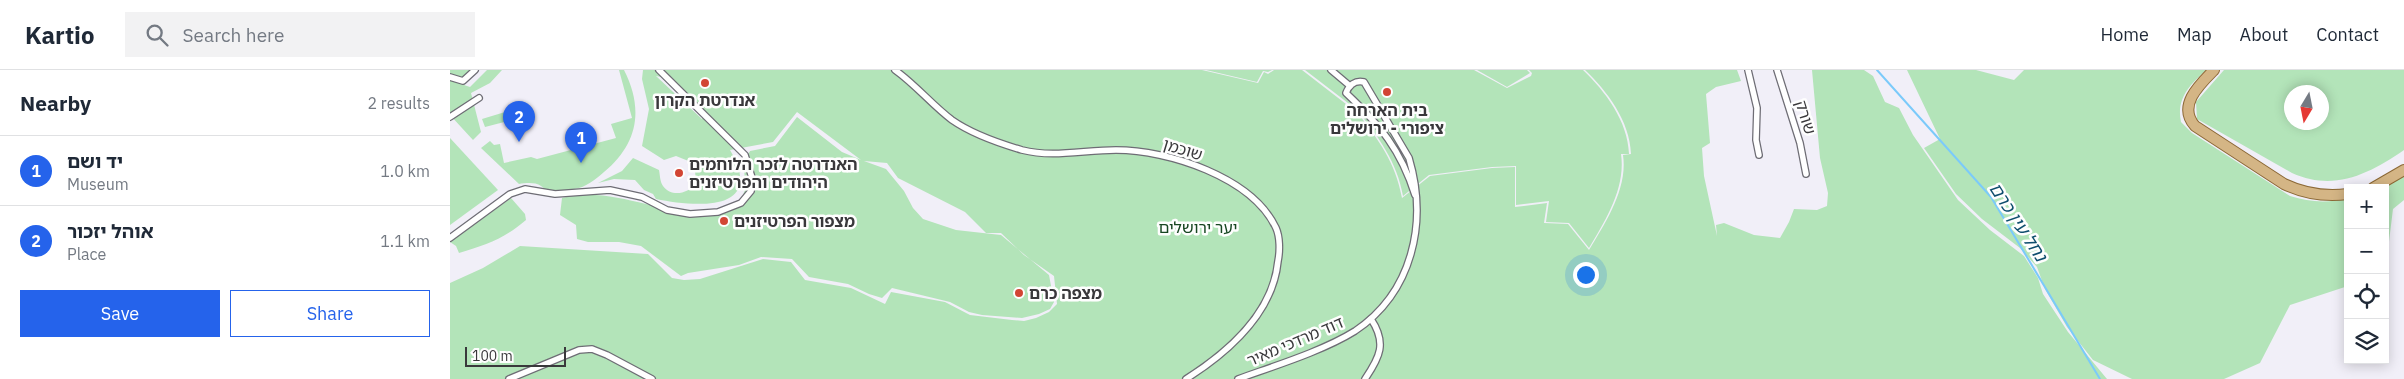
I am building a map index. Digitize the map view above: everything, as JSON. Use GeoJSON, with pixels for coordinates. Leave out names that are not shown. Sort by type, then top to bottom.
{"type":"FeatureCollection","features":[{"type":"Feature","properties":{"kind":"main road"},"geometry":{"type":"LineString","coordinates":[[2214,70],[2195,91],[2188,105],[2188,116],[2196,126],[2284,184],[2297,190],[2334,196],[2344,195]]}},
{"type":"Feature","properties":{"kind":"main road"},"geometry":{"type":"LineString","coordinates":[[2380,184],[2404,170]]}},
{"type":"Feature","properties":{"kind":"street"},"geometry":{"type":"LineString","coordinates":[[450,78],[462,81],[475,70]]}},
{"type":"Feature","properties":{"kind":"street"},"geometry":{"type":"LineString","coordinates":[[450,238],[510,194],[525,189],[555,194],[610,190],[642,198],[667,210],[690,214],[718,212],[731,209],[740,203],[751,191],[753,181],[746,154],[659,70]]}},
{"type":"Feature","properties":{"kind":"street","name":"שוכמן"},"geometry":{"type":"LineString","coordinates":[[895,70],[952,120],[988,138],[1041,154],[1116,150],[1159,154],[1204,169],[1230,182],[1266,212],[1276,229],[1279,248],[1277,276],[1266,303],[1244,331],[1218,356],[1186,379]]}},
{"type":"Feature","properties":{"kind":"street"},"geometry":{"type":"LineString","coordinates":[[1331,70],[1350,86]]}},
{"type":"Feature","properties":{"kind":"street"},"geometry":{"type":"LineString","coordinates":[[1748,70],[1757,108],[1756,140],[1759,155]]}},
{"type":"Feature","properties":{"kind":"street","name":"שורק"},"geometry":{"type":"LineString","coordinates":[[1777,70],[1800,143],[1806,174]]}},
{"type":"Feature","properties":{"kind":"street","name":"דוד מרדכי מאיר"},"geometry":{"type":"LineString","coordinates":[[1238,379],[1337,341],[1371,319],[1381,311],[1409,261],[1418,224],[1409,158],[1370,90],[1364,82],[1359,81],[1350,86],[1346,92],[1384,134],[1406,167],[1414,195]]}},
{"type":"Feature","properties":{"kind":"street"},"geometry":{"type":"LineString","coordinates":[[450,117],[479,98]]}},
{"type":"Feature","properties":{"kind":"street"},"geometry":{"type":"LineString","coordinates":[[1365,379],[1375,364],[1381,344],[1380,332],[1371,319]]}},
{"type":"Feature","properties":{"kind":"street"},"geometry":{"type":"LineString","coordinates":[[509,379],[579,350],[592,349],[652,379]]}},
{"type":"Feature","properties":{"kind":"green space"},"geometry":{"type":"Polygon","coordinates":[[[450,70],[479,70],[464,85],[470,87],[487,70],[502,70],[490,83],[471,93],[481,132],[473,140],[450,115],[450,70]]]}},
{"type":"Feature","properties":{"kind":"green space"},"geometry":{"type":"Polygon","coordinates":[[[619,70],[624,70],[634,98],[635,112],[631,138],[615,161],[586,185],[554,191],[536,184],[519,184],[481,148],[490,141],[494,145],[500,144],[504,163],[531,157],[537,159],[616,138],[611,124],[632,118],[619,70]]]}},
{"type":"Feature","properties":{"kind":"green space","name":"יער ירושלים"},"geometry":{"type":"Polygon","coordinates":[[[643,70],[1202,70],[1258,83],[1264,72],[1268,74],[1274,70],[1302,70],[1346,104],[1350,111],[1357,112],[1385,152],[1395,173],[1402,198],[1430,176],[1515,167],[1515,207],[1547,203],[1544,223],[1568,224],[1589,250],[1619,193],[1624,168],[1623,155],[1631,154],[1630,142],[1622,118],[1609,97],[1585,70],[1737,70],[1741,81],[1716,87],[1706,94],[1710,143],[1702,148],[1704,176],[1717,236],[1716,225],[1724,223],[1754,235],[1780,238],[1794,209],[1817,210],[1827,206],[1828,193],[1820,158],[1812,70],[1864,70],[1873,76],[1885,102],[1899,108],[1913,135],[1958,200],[1990,230],[2024,256],[2038,278],[2043,294],[2068,332],[2107,379],[450,379],[450,283],[483,268],[520,246],[648,254],[672,278],[684,280],[700,279],[763,259],[791,262],[805,280],[851,288],[885,304],[891,292],[945,302],[970,315],[1012,320],[1024,321],[1036,318],[1049,312],[1057,304],[1054,276],[1030,259],[1049,275],[1054,302],[1050,309],[1022,318],[982,315],[969,312],[950,302],[892,288],[882,298],[848,284],[809,277],[792,259],[761,257],[739,265],[688,273],[681,276],[641,246],[619,242],[588,242],[577,239],[576,225],[560,215],[562,198],[584,195],[606,196],[695,213],[716,213],[738,207],[745,190],[744,161],[750,151],[775,146],[797,117],[842,152],[861,160],[797,112],[773,142],[730,150],[739,171],[740,185],[733,195],[722,201],[706,204],[689,204],[656,199],[653,194],[644,190],[635,180],[614,179],[598,183],[622,171],[633,158],[659,170],[662,184],[671,192],[684,192],[696,184],[695,170],[691,162],[676,156],[664,160],[642,146],[649,109],[642,79],[643,70]],[[656,76],[702,119],[703,114],[661,77],[656,76]],[[864,161],[886,169],[923,219],[956,230],[1001,235],[1017,249],[1001,233],[986,233],[965,212],[898,178],[887,163],[864,161]]]}},
{"type":"Feature","properties":{"kind":"green space"},"geometry":{"type":"Polygon","coordinates":[[[1206,70],[1272,70],[1268,72],[1263,71],[1257,82],[1206,70]]]}},
{"type":"Feature","properties":{"kind":"green space"},"geometry":{"type":"Polygon","coordinates":[[[1305,70],[1474,70],[1507,88],[1531,76],[1532,73],[1529,70],[1583,70],[1599,87],[1614,108],[1620,118],[1628,142],[1629,154],[1621,154],[1622,167],[1613,204],[1589,248],[1569,223],[1546,222],[1549,201],[1516,205],[1516,166],[1429,175],[1403,196],[1392,161],[1358,111],[1351,110],[1348,103],[1305,70]]]}},
{"type":"Feature","properties":{"kind":"green space"},"geometry":{"type":"Polygon","coordinates":[[[1477,70],[1527,70],[1530,73],[1507,87],[1477,70]]]}},
{"type":"Feature","properties":{"kind":"green space"},"geometry":{"type":"Polygon","coordinates":[[[1907,70],[1976,70],[2014,80],[2024,70],[2206,70],[2182,99],[2181,122],[2192,133],[2290,196],[2319,201],[2334,201],[2344,198],[2344,287],[2290,305],[2260,363],[2224,379],[2132,379],[2093,360],[2067,327],[2045,289],[2037,267],[2020,248],[1982,219],[1956,194],[1924,148],[1940,139],[1907,70]]]}},
{"type":"Feature","properties":{"kind":"green space"},"geometry":{"type":"Polygon","coordinates":[[[2224,70],[2404,70],[2404,150],[2378,166],[2351,178],[2322,181],[2292,173],[2197,119],[2196,102],[2224,70]]]}},
{"type":"Feature","properties":{"kind":"green space"},"geometry":{"type":"Polygon","coordinates":[[[518,108],[523,117],[485,127],[482,119],[518,108]]]}},
{"type":"Feature","properties":{"kind":"green space"},"geometry":{"type":"Polygon","coordinates":[[[450,138],[498,190],[450,225],[450,138]]]}},
{"type":"Feature","properties":{"kind":"green space"},"geometry":{"type":"Polygon","coordinates":[[[2404,176],[2404,200],[2393,209],[2389,242],[2389,184],[2384,184],[2404,176]]]}},
{"type":"Feature","properties":{"kind":"green space"},"geometry":{"type":"Polygon","coordinates":[[[511,198],[525,214],[526,220],[494,241],[459,253],[456,246],[450,242],[511,198]]]}},
{"type":"Feature","properties":{"kind":"waterway","name":"נחל עין כרם"},"geometry":{"type":"LineString","coordinates":[[1877,70],[1991,197],[2100,379]]}},
{"type":"Feature","properties":{"kind":"place","name":"אנדרטת הקרון"},"geometry":{"type":"Point","coordinates":[705,83]}},
{"type":"Feature","properties":{"kind":"place","name":"בית הארחה ציפורי - ירושלים"},"geometry":{"type":"Point","coordinates":[1387,92]}},
{"type":"Feature","properties":{"kind":"place","name":"אוהל יזכור"},"geometry":{"type":"Point","coordinates":[519,142]}},
{"type":"Feature","properties":{"kind":"place","name":"יד ושם"},"geometry":{"type":"Point","coordinates":[581,163]}},
{"type":"Feature","properties":{"kind":"place","name":"האנדרטה לזכר הלוחמים היהודים והפרטיזנים"},"geometry":{"type":"Point","coordinates":[679,173]}},
{"type":"Feature","properties":{"kind":"place","name":"מצפור הפרטיזנים"},"geometry":{"type":"Point","coordinates":[724,221]}},
{"type":"Feature","properties":{"kind":"place","name":"מצפה כרם"},"geometry":{"type":"Point","coordinates":[1019,293]}}]}
